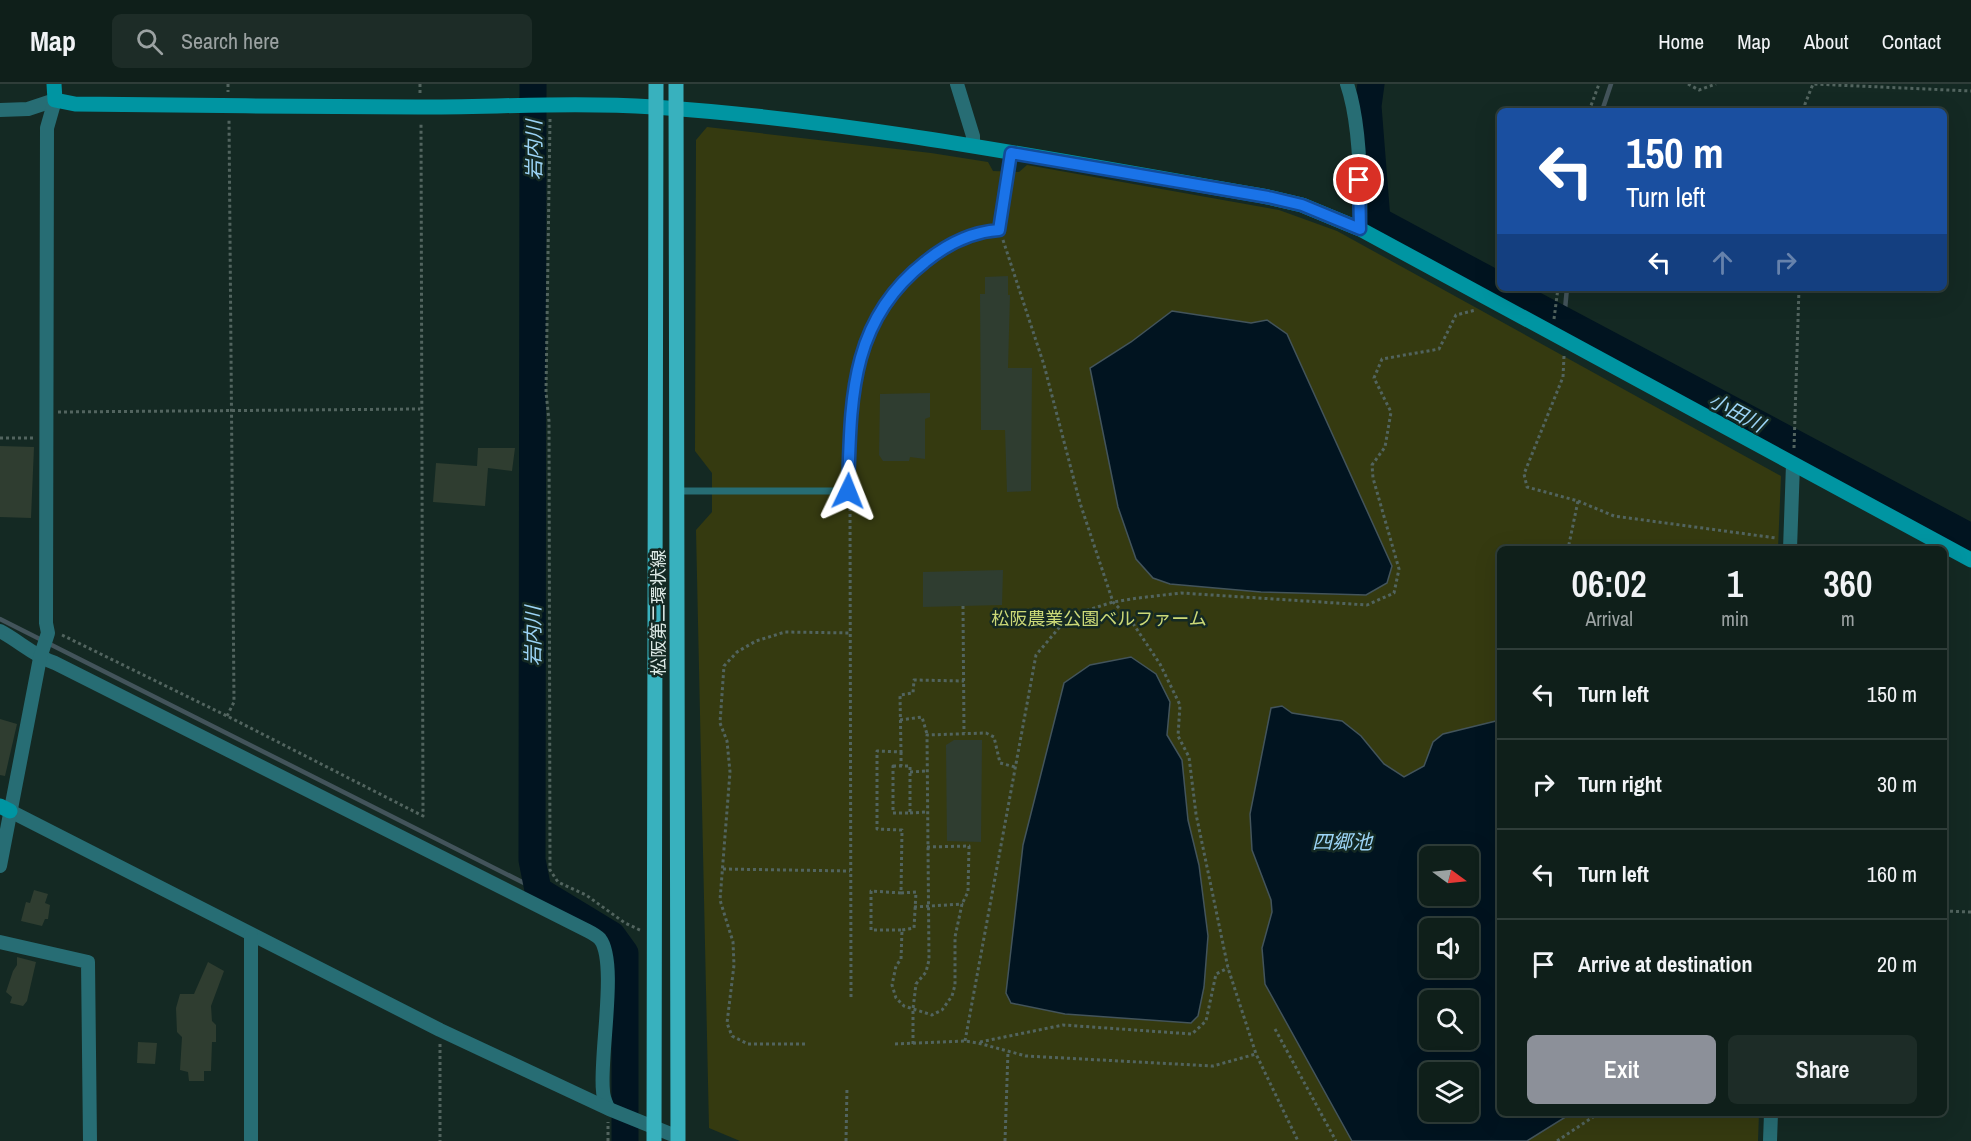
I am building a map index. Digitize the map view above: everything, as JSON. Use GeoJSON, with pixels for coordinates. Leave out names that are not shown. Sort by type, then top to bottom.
{"type":"FeatureCollection","features":[{"type":"Feature","properties":{"kind":"main road","name":"松阪第二環状線"},"geometry":{"type":"LineString","coordinates":[[654,1134],[656,84]]}},
{"type":"Feature","properties":{"kind":"main road","name":"松阪第二環状線"},"geometry":{"type":"LineString","coordinates":[[676,84],[681,1140]]}},
{"type":"Feature","properties":{"kind":"street"},"geometry":{"type":"LineString","coordinates":[[0,866],[5,808],[47,630],[47,128],[55,100],[54,84]]}},
{"type":"Feature","properties":{"kind":"street"},"geometry":{"type":"LineString","coordinates":[[957,84],[973,136],[973,146]]}},
{"type":"Feature","properties":{"kind":"street"},"geometry":{"type":"LineString","coordinates":[[1347,84],[1354,111],[1361,203],[1360,229]]}},
{"type":"Feature","properties":{"kind":"street"},"geometry":{"type":"LineString","coordinates":[[0,110],[28,109],[55,100],[75,104],[421,107],[517,104],[656,107],[807,121],[973,146],[1268,197],[1302,205],[1360,229],[1945,546]]}},
{"type":"Feature","properties":{"kind":"street"},"geometry":{"type":"LineString","coordinates":[[1790,546],[1793,464]]}},
{"type":"Feature","properties":{"kind":"street"},"geometry":{"type":"LineString","coordinates":[[1947,547],[1971,560]]}},
{"type":"Feature","properties":{"kind":"street"},"geometry":{"type":"LineString","coordinates":[[0,631],[65,668],[600,939],[608,960],[602,1074],[603,1094],[609,1109]]}},
{"type":"Feature","properties":{"kind":"street"},"geometry":{"type":"LineString","coordinates":[[5,808],[440,1030],[609,1109],[639,1120],[654,1134],[681,1140]]}},
{"type":"Feature","properties":{"kind":"street"},"geometry":{"type":"LineString","coordinates":[[251,935],[251,1141]]}},
{"type":"Feature","properties":{"kind":"street"},"geometry":{"type":"LineString","coordinates":[[0,942],[88,962],[90,1141]]}},
{"type":"Feature","properties":{"kind":"street"},"geometry":{"type":"LineString","coordinates":[[1770,1141],[1771,1116]]}},
{"type":"Feature","properties":{"kind":"lane"},"geometry":{"type":"LineString","coordinates":[[678,490],[848,491],[850,409],[860,358],[868,333],[892,295],[918,267],[935,253],[979,231],[999,230],[1011,153]]}},
{"type":"Feature","properties":{"kind":"path"},"geometry":{"type":"LineString","coordinates":[[227,716],[234,702],[228,84]]}},
{"type":"Feature","properties":{"kind":"path"},"geometry":{"type":"LineString","coordinates":[[1589,108],[1599,84]]}},
{"type":"Feature","properties":{"kind":"path"},"geometry":{"type":"LineString","coordinates":[[1688,84],[1699,90],[1716,84]]}},
{"type":"Feature","properties":{"kind":"path"},"geometry":{"type":"LineString","coordinates":[[1805,108],[1813,84],[1971,91]]}},
{"type":"Feature","properties":{"kind":"path"},"geometry":{"type":"LineString","coordinates":[[549,105],[546,392],[549,421],[550,870],[558,882],[586,895],[625,923],[655,935]]}},
{"type":"Feature","properties":{"kind":"path"},"geometry":{"type":"LineString","coordinates":[[47,630],[227,716],[423,816],[421,107]]}},
{"type":"Feature","properties":{"kind":"path"},"geometry":{"type":"LineString","coordinates":[[1004,240],[1044,365],[1080,503],[1113,602],[1130,619],[1160,664],[1180,705],[1178,736],[1189,757],[1196,814],[1228,968],[1256,1054],[1298,1141]]}},
{"type":"Feature","properties":{"kind":"path"},"geometry":{"type":"LineString","coordinates":[[1554,320],[1558,291]]}},
{"type":"Feature","properties":{"kind":"path"},"geometry":{"type":"LineString","coordinates":[[1794,433],[1799,291]]}},
{"type":"Feature","properties":{"kind":"path"},"geometry":{"type":"LineString","coordinates":[[965,1041],[1036,655],[1069,616],[1113,602],[1180,593],[1367,605],[1394,593],[1399,569],[1373,478],[1372,465],[1385,447],[1391,412],[1374,378],[1382,359],[1439,349],[1456,315],[1474,309],[1484,314]]}},
{"type":"Feature","properties":{"kind":"path"},"geometry":{"type":"LineString","coordinates":[[1564,356],[1563,377],[1524,474],[1527,487],[1578,501],[1614,516],[1776,538]]}},
{"type":"Feature","properties":{"kind":"path"},"geometry":{"type":"LineString","coordinates":[[47,412],[421,409]]}},
{"type":"Feature","properties":{"kind":"path"},"geometry":{"type":"LineString","coordinates":[[0,438],[47,438]]}},
{"type":"Feature","properties":{"kind":"path"},"geometry":{"type":"LineString","coordinates":[[851,997],[850,500],[859,500]]}},
{"type":"Feature","properties":{"kind":"path"},"geometry":{"type":"LineString","coordinates":[[1569,546],[1578,501]]}},
{"type":"Feature","properties":{"kind":"path"},"geometry":{"type":"LineString","coordinates":[[963,606],[964,734]]}},
{"type":"Feature","properties":{"kind":"path"},"geometry":{"type":"LineString","coordinates":[[805,1044],[748,1044],[732,1036],[727,1023],[734,965],[733,942],[720,900],[730,772],[727,741],[720,723],[724,666],[737,652],[756,641],[785,632],[852,633]]}},
{"type":"Feature","properties":{"kind":"path"},"geometry":{"type":"LineString","coordinates":[[902,766],[900,695],[913,693],[914,680],[964,681]]}},
{"type":"Feature","properties":{"kind":"path"},"geometry":{"type":"LineString","coordinates":[[900,720],[922,717],[927,735],[929,960],[926,972],[916,984],[913,1044]]}},
{"type":"Feature","properties":{"kind":"path"},"geometry":{"type":"LineString","coordinates":[[927,735],[986,733],[994,737],[1000,763],[1015,767]]}},
{"type":"Feature","properties":{"kind":"path"},"geometry":{"type":"LineString","coordinates":[[901,752],[877,751],[877,829],[902,830],[901,892]]}},
{"type":"Feature","properties":{"kind":"path"},"geometry":{"type":"LineString","coordinates":[[910,813],[910,766],[893,766],[893,813],[910,813],[927,812]]}},
{"type":"Feature","properties":{"kind":"path"},"geometry":{"type":"LineString","coordinates":[[910,771],[927,771]]}},
{"type":"Feature","properties":{"kind":"path"},"geometry":{"type":"LineString","coordinates":[[902,930],[901,959],[896,966],[892,985],[896,998],[904,1006],[932,1015],[942,1010],[952,996],[955,985],[955,937],[962,904],[968,892],[969,846],[927,847]]}},
{"type":"Feature","properties":{"kind":"path"},"geometry":{"type":"LineString","coordinates":[[723,869],[850,871]]}},
{"type":"Feature","properties":{"kind":"path"},"geometry":{"type":"LineString","coordinates":[[872,891],[901,892],[916,892],[915,928],[871,930],[872,891]]}},
{"type":"Feature","properties":{"kind":"path"},"geometry":{"type":"LineString","coordinates":[[914,907],[962,904]]}},
{"type":"Feature","properties":{"kind":"path"},"geometry":{"type":"LineString","coordinates":[[1947,911],[1971,912]]}},
{"type":"Feature","properties":{"kind":"path"},"geometry":{"type":"LineString","coordinates":[[978,1043],[1063,1025],[1192,1034],[1206,1021],[1216,974],[1228,968]]}},
{"type":"Feature","properties":{"kind":"path"},"geometry":{"type":"LineString","coordinates":[[1275,1029],[1336,1141]]}},
{"type":"Feature","properties":{"kind":"path"},"geometry":{"type":"LineString","coordinates":[[440,1030],[440,1141]]}},
{"type":"Feature","properties":{"kind":"path"},"geometry":{"type":"LineString","coordinates":[[896,1044],[965,1041],[1026,1056],[1213,1066],[1256,1054]]}},
{"type":"Feature","properties":{"kind":"path"},"geometry":{"type":"LineString","coordinates":[[1005,1141],[1008,1051]]}},
{"type":"Feature","properties":{"kind":"path"},"geometry":{"type":"LineString","coordinates":[[846,1141],[847,1087]]}},
{"type":"Feature","properties":{"kind":"path"},"geometry":{"type":"LineString","coordinates":[[1557,1141],[1594,1116]]}},
{"type":"Feature","properties":{"kind":"green space","name":"松阪農業公園ベルファーム"},"geometry":{"type":"Polygon","coordinates":[[[707,127],[931,153],[988,162],[993,171],[1019,172],[1027,165],[1279,210],[1337,231],[1781,476],[1778,546],[1497,546],[1497,1116],[1759,1116],[1758,1141],[740,1141],[709,1128],[696,530],[712,512],[712,473],[695,451],[696,140],[707,127]]]}},
{"type":"Feature","properties":{"kind":"water"},"geometry":{"type":"Polygon","coordinates":[[[1172,311],[1251,323],[1267,320],[1287,334],[1392,566],[1387,583],[1366,595],[1261,592],[1170,584],[1153,578],[1136,559],[1118,507],[1090,368],[1131,342],[1172,311]]]}},
{"type":"Feature","properties":{"kind":"water"},"geometry":{"type":"Polygon","coordinates":[[[1131,657],[1156,674],[1170,702],[1167,735],[1182,760],[1188,820],[1199,865],[1208,936],[1204,987],[1198,1016],[1191,1023],[1065,1014],[1011,1003],[1006,993],[1023,845],[1064,683],[1090,665],[1131,657]]]}},
{"type":"Feature","properties":{"kind":"water","name":"四郷池"},"geometry":{"type":"Polygon","coordinates":[[[1282,706],[1292,713],[1342,721],[1361,736],[1384,764],[1404,777],[1424,766],[1433,742],[1443,734],[1497,721],[1497,1116],[1567,1116],[1527,1141],[1352,1141],[1265,984],[1262,948],[1272,912],[1271,900],[1252,850],[1250,814],[1271,708],[1282,706]]]}},
{"type":"Feature","properties":{"kind":"building"},"geometry":{"type":"Polygon","coordinates":[[[1008,276],[1008,295],[1010,295],[1008,368],[1032,368],[1031,491],[1007,492],[1005,430],[981,430],[980,294],[985,294],[985,277],[1008,276]]]}},
{"type":"Feature","properties":{"kind":"building"},"geometry":{"type":"Polygon","coordinates":[[[930,393],[930,417],[925,419],[925,459],[910,457],[909,461],[883,461],[879,455],[880,394],[930,393]]]}},
{"type":"Feature","properties":{"kind":"building"},"geometry":{"type":"Polygon","coordinates":[[[0,446],[34,447],[31,518],[0,517],[0,446]]]}},
{"type":"Feature","properties":{"kind":"building"},"geometry":{"type":"Polygon","coordinates":[[[478,448],[515,448],[512,471],[488,468],[485,506],[433,502],[436,463],[477,466],[478,448]]]}},
{"type":"Feature","properties":{"kind":"building"},"geometry":{"type":"Polygon","coordinates":[[[1003,570],[1002,605],[923,607],[923,572],[1003,570]]]}},
{"type":"Feature","properties":{"kind":"building"},"geometry":{"type":"Polygon","coordinates":[[[0,719],[17,724],[5,776],[0,775],[0,719]]]}},
{"type":"Feature","properties":{"kind":"building"},"geometry":{"type":"Polygon","coordinates":[[[954,740],[982,740],[981,842],[947,841],[946,745],[954,740]]]}},
{"type":"Feature","properties":{"kind":"building"},"geometry":{"type":"Polygon","coordinates":[[[34,890],[48,894],[45,903],[50,905],[48,919],[45,919],[42,926],[21,921],[26,902],[30,903],[34,890]]]}},
{"type":"Feature","properties":{"kind":"building"},"geometry":{"type":"Polygon","coordinates":[[[17,957],[36,962],[27,1001],[23,1006],[10,1003],[12,997],[6,992],[17,965],[17,957]]]}},
{"type":"Feature","properties":{"kind":"building"},"geometry":{"type":"Polygon","coordinates":[[[208,962],[224,971],[211,1006],[212,1021],[216,1025],[216,1042],[212,1042],[211,1071],[204,1071],[204,1081],[189,1081],[188,1072],[180,1070],[182,1037],[177,1032],[176,1008],[180,994],[194,994],[208,962]]]}},
{"type":"Feature","properties":{"kind":"building"},"geometry":{"type":"Polygon","coordinates":[[[138,1042],[157,1043],[155,1064],[137,1063],[138,1042]]]}},
{"type":"Feature","properties":{"kind":"waterway","name":"岩内川"},"geometry":{"type":"LineString","coordinates":[[533,84],[532,860],[538,890],[612,935],[625,953],[625,1141]]}},
{"type":"Feature","properties":{"kind":"waterway","name":"小田川"},"geometry":{"type":"LineString","coordinates":[[1371,84],[1368,106],[1377,220],[1497,284]]}},
{"type":"Feature","properties":{"kind":"waterway"},"geometry":{"type":"LineString","coordinates":[[1603,108],[1611,84]]}},
{"type":"Feature","properties":{"kind":"waterway","name":"小田川"},"geometry":{"type":"LineString","coordinates":[[1509,291],[1971,537]]}},
{"type":"Feature","properties":{"kind":"waterway"},"geometry":{"type":"LineString","coordinates":[[1564,320],[1567,291]]}},
{"type":"Feature","properties":{"kind":"waterway"},"geometry":{"type":"LineString","coordinates":[[0,619],[538,890]]}},
{"type":"Feature","properties":{"kind":"route"},"geometry":{"type":"LineString","coordinates":[[848,491],[850,409],[860,358],[868,333],[892,295],[918,267],[935,253],[979,231],[999,230],[1011,153],[1268,197],[1302,205],[1360,229],[1359,180]]}}]}
